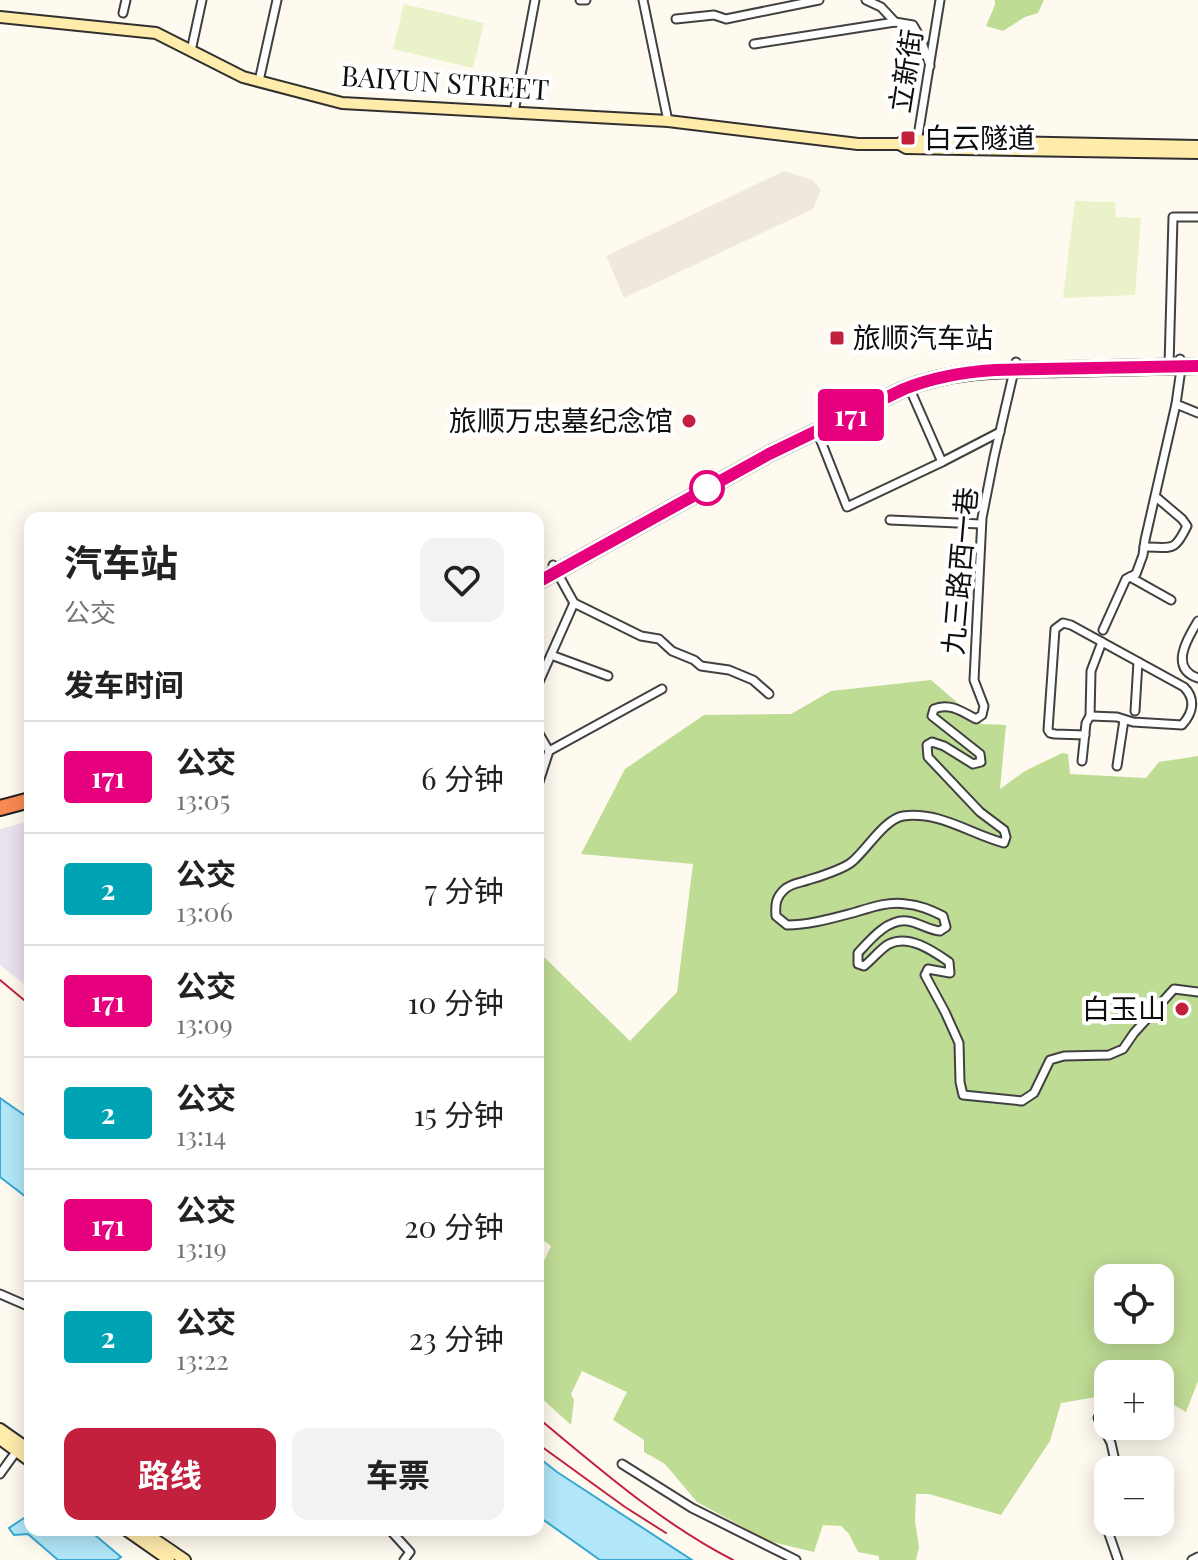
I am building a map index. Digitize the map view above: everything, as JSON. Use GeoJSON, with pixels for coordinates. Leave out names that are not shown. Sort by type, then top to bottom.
{"type":"FeatureCollection","features":[{"type":"Feature","properties":{"kind":"highway"},"geometry":{"type":"LineString","coordinates":[[1175,363],[1198,358]]}},
{"type":"Feature","properties":{"kind":"highway"},"geometry":{"type":"LineString","coordinates":[[544,577],[766,448],[905,380],[964,364],[1175,363],[1198,366]]}},
{"type":"Feature","properties":{"kind":"highway"},"geometry":{"type":"LineString","coordinates":[[544,572],[554,569],[769,454],[909,387],[950,375],[1015,366]]}},
{"type":"Feature","properties":{"kind":"highway"},"geometry":{"type":"LineString","coordinates":[[0,808],[24,802]]}},
{"type":"Feature","properties":{"kind":"highway"},"geometry":{"type":"LineString","coordinates":[[0,816],[24,810]]}},
{"type":"Feature","properties":{"kind":"main road","name":"BAIYUN STREET"},"geometry":{"type":"LineString","coordinates":[[0,17],[156,33],[243,77],[342,103],[668,121],[858,144],[899,144],[905,140],[917,145],[1198,153]]}},
{"type":"Feature","properties":{"kind":"main road","name":"BAIYUN STREET"},"geometry":{"type":"LineString","coordinates":[[917,145],[1198,146]]}},
{"type":"Feature","properties":{"kind":"main road"},"geometry":{"type":"LineString","coordinates":[[0,1429],[23,1449]]}},
{"type":"Feature","properties":{"kind":"main road"},"geometry":{"type":"LineString","coordinates":[[0,1439],[23,1449]]}},
{"type":"Feature","properties":{"kind":"main road"},"geometry":{"type":"LineString","coordinates":[[135,1536],[162,1555],[185,1560]]}},
{"type":"Feature","properties":{"kind":"main road"},"geometry":{"type":"LineString","coordinates":[[146,1536],[162,1555]]}},
{"type":"Feature","properties":{"kind":"street"},"geometry":{"type":"LineString","coordinates":[[123,13],[126,0]]}},
{"type":"Feature","properties":{"kind":"street"},"geometry":{"type":"LineString","coordinates":[[191,51],[202,0]]}},
{"type":"Feature","properties":{"kind":"street"},"geometry":{"type":"LineString","coordinates":[[259,81],[277,0]]}},
{"type":"Feature","properties":{"kind":"street"},"geometry":{"type":"LineString","coordinates":[[514,112],[535,0]]}},
{"type":"Feature","properties":{"kind":"street"},"geometry":{"type":"LineString","coordinates":[[643,0],[668,121]]}},
{"type":"Feature","properties":{"kind":"street"},"geometry":{"type":"LineString","coordinates":[[676,19],[714,15],[726,19],[819,0]]}},
{"type":"Feature","properties":{"kind":"street"},"geometry":{"type":"LineString","coordinates":[[866,0],[881,7],[895,22]]}},
{"type":"Feature","properties":{"kind":"street","name":"立新街"},"geometry":{"type":"LineString","coordinates":[[917,145],[940,0]]}},
{"type":"Feature","properties":{"kind":"street"},"geometry":{"type":"LineString","coordinates":[[754,44],[895,22],[913,25],[930,66]]}},
{"type":"Feature","properties":{"kind":"street"},"geometry":{"type":"LineString","coordinates":[[1103,630],[1126,579],[1136,574],[1143,555],[1176,404],[1173,217],[1198,217]]}},
{"type":"Feature","properties":{"kind":"street","name":"九三路西一巷"},"geometry":{"type":"LineString","coordinates":[[1015,366],[981,524],[974,680],[984,706],[982,715],[976,719],[942,705],[934,709],[932,716],[980,754],[981,762],[973,764],[932,742],[927,745],[928,757],[980,812],[1004,830],[1004,843],[950,821],[926,816],[900,816],[852,862],[792,884],[782,891],[775,902],[776,916],[787,925],[800,925],[903,903],[943,916],[946,927],[940,931],[906,920],[891,924],[858,953],[858,964],[864,966],[888,944],[907,941],[927,948],[949,962],[950,973],[928,969],[925,975],[959,1043],[963,1095],[1022,1101],[1034,1093],[1050,1060],[1064,1056],[1109,1055],[1123,1049],[1174,989],[1198,992]]}},
{"type":"Feature","properties":{"kind":"street"},"geometry":{"type":"LineString","coordinates":[[909,387],[942,462]]}},
{"type":"Feature","properties":{"kind":"street"},"geometry":{"type":"LineString","coordinates":[[1176,404],[1198,413]]}},
{"type":"Feature","properties":{"kind":"street"},"geometry":{"type":"LineString","coordinates":[[817,431],[847,507],[1000,432]]}},
{"type":"Feature","properties":{"kind":"street"},"geometry":{"type":"LineString","coordinates":[[1144,547],[1173,547],[1179,543],[1187,526],[1156,497]]}},
{"type":"Feature","properties":{"kind":"street"},"geometry":{"type":"LineString","coordinates":[[890,520],[981,524]]}},
{"type":"Feature","properties":{"kind":"street"},"geometry":{"type":"LineString","coordinates":[[554,569],[574,603],[641,636],[659,639],[672,651],[701,666],[729,670],[753,680],[769,694]]}},
{"type":"Feature","properties":{"kind":"street"},"geometry":{"type":"LineString","coordinates":[[1130,577],[1171,600]]}},
{"type":"Feature","properties":{"kind":"street"},"geometry":{"type":"LineString","coordinates":[[544,671],[574,603]]}},
{"type":"Feature","properties":{"kind":"street"},"geometry":{"type":"LineString","coordinates":[[1189,693],[1197,681],[1185,671],[1182,654],[1198,621]]}},
{"type":"Feature","properties":{"kind":"street"},"geometry":{"type":"LineString","coordinates":[[1085,735],[1055,734],[1048,730],[1055,629],[1063,623],[1184,687],[1192,703],[1191,712],[1182,725],[1090,716]]}},
{"type":"Feature","properties":{"kind":"street"},"geometry":{"type":"LineString","coordinates":[[1082,761],[1086,723],[1090,716],[1091,671],[1102,642]]}},
{"type":"Feature","properties":{"kind":"street"},"geometry":{"type":"LineString","coordinates":[[551,655],[608,676]]}},
{"type":"Feature","properties":{"kind":"street"},"geometry":{"type":"LineString","coordinates":[[1135,711],[1138,662]]}},
{"type":"Feature","properties":{"kind":"street"},"geometry":{"type":"LineString","coordinates":[[544,766],[549,751],[662,689]]}},
{"type":"Feature","properties":{"kind":"street"},"geometry":{"type":"LineString","coordinates":[[1117,766],[1124,720]]}},
{"type":"Feature","properties":{"kind":"street"},"geometry":{"type":"LineString","coordinates":[[544,742],[549,751]]}},
{"type":"Feature","properties":{"kind":"street"},"geometry":{"type":"LineString","coordinates":[[0,1294],[24,1304]]}},
{"type":"Feature","properties":{"kind":"street"},"geometry":{"type":"LineString","coordinates":[[0,1474],[23,1449]]}},
{"type":"Feature","properties":{"kind":"street"},"geometry":{"type":"LineString","coordinates":[[622,1464],[692,1508],[796,1560]]}},
{"type":"Feature","properties":{"kind":"street"},"geometry":{"type":"LineString","coordinates":[[395,1536],[410,1552],[404,1560]]}},
{"type":"Feature","properties":{"kind":"street"},"geometry":{"type":"LineString","coordinates":[[1110,1536],[1118,1560]]}},
{"type":"Feature","properties":{"kind":"street"},"geometry":{"type":"LineString","coordinates":[[1192,1560],[1198,1557]]}},
{"type":"Feature","properties":{"kind":"shaded area"},"geometry":{"type":"Polygon","coordinates":[[[784,171],[813,180],[821,190],[813,209],[624,298],[606,256],[784,171]]]}},
{"type":"Feature","properties":{"kind":"shaded area"},"geometry":{"type":"Polygon","coordinates":[[[24,823],[24,984],[0,965],[0,829],[24,823]]]}},
{"type":"Feature","properties":{"kind":"green space"},"geometry":{"type":"Polygon","coordinates":[[[995,0],[1044,0],[1038,13],[1003,31],[986,26],[995,0]]]}},
{"type":"Feature","properties":{"kind":"green space"},"geometry":{"type":"Polygon","coordinates":[[[404,4],[484,23],[473,68],[393,49],[404,4]]]}},
{"type":"Feature","properties":{"kind":"green space"},"geometry":{"type":"Polygon","coordinates":[[[1075,201],[1115,202],[1116,217],[1141,218],[1135,295],[1063,298],[1075,201]]]}},
{"type":"Feature","properties":{"kind":"green space"},"geometry":{"type":"Polygon","coordinates":[[[931,680],[982,724],[1006,725],[1000,789],[1025,771],[1062,753],[1068,754],[1070,774],[1146,778],[1159,762],[1198,756],[1198,1381],[1186,1412],[1174,1405],[1174,1360],[1094,1360],[1094,1397],[1061,1403],[1050,1441],[1001,1515],[929,1494],[916,1494],[915,1521],[919,1547],[916,1560],[879,1560],[879,1556],[858,1552],[841,1526],[823,1525],[814,1552],[768,1541],[697,1502],[665,1464],[644,1452],[644,1440],[613,1420],[627,1392],[582,1371],[571,1394],[574,1400],[571,1425],[544,1400],[544,1261],[551,1246],[544,1241],[544,958],[630,1041],[677,992],[693,864],[581,854],[625,769],[704,715],[791,714],[831,691],[931,680]]]}},
{"type":"Feature","properties":{"kind":"water"},"geometry":{"type":"Polygon","coordinates":[[[0,1098],[24,1115],[24,1195],[0,1177],[0,1098]]]}},
{"type":"Feature","properties":{"kind":"water"},"geometry":{"type":"Polygon","coordinates":[[[544,1462],[692,1560],[600,1560],[544,1520],[544,1462]]]}},
{"type":"Feature","properties":{"kind":"water"},"geometry":{"type":"Polygon","coordinates":[[[24,1518],[24,1534],[14,1535],[9,1528],[24,1518]]]}},
{"type":"Feature","properties":{"kind":"water"},"geometry":{"type":"Polygon","coordinates":[[[30,1536],[96,1536],[121,1557],[117,1560],[58,1560],[30,1536]]]}},
{"type":"Feature","properties":{"kind":"railway"},"geometry":{"type":"LineString","coordinates":[[0,980],[24,1000]]}},
{"type":"Feature","properties":{"kind":"railway"},"geometry":{"type":"LineString","coordinates":[[544,1423],[656,1512],[733,1560]]}},
{"type":"Feature","properties":{"kind":"railway"},"geometry":{"type":"LineString","coordinates":[[544,1448],[666,1533]]}},
{"type":"Feature","properties":{"kind":"bus line","name":"171"},"geometry":{"type":"LineString","coordinates":[[544,579],[769,454],[926,381],[995,370],[1198,366]]}},
{"type":"Feature","properties":{"kind":"place","name":"白云隧道"},"geometry":{"type":"Point","coordinates":[908,138]}},
{"type":"Feature","properties":{"kind":"place","name":"旅顺汽车站"},"geometry":{"type":"Point","coordinates":[837,338]}},
{"type":"Feature","properties":{"kind":"place","name":"旅顺万忠墓纪念馆"},"geometry":{"type":"Point","coordinates":[689,421]}},
{"type":"Feature","properties":{"kind":"place","name":"白玉山"},"geometry":{"type":"Point","coordinates":[1182,1009]}}]}
